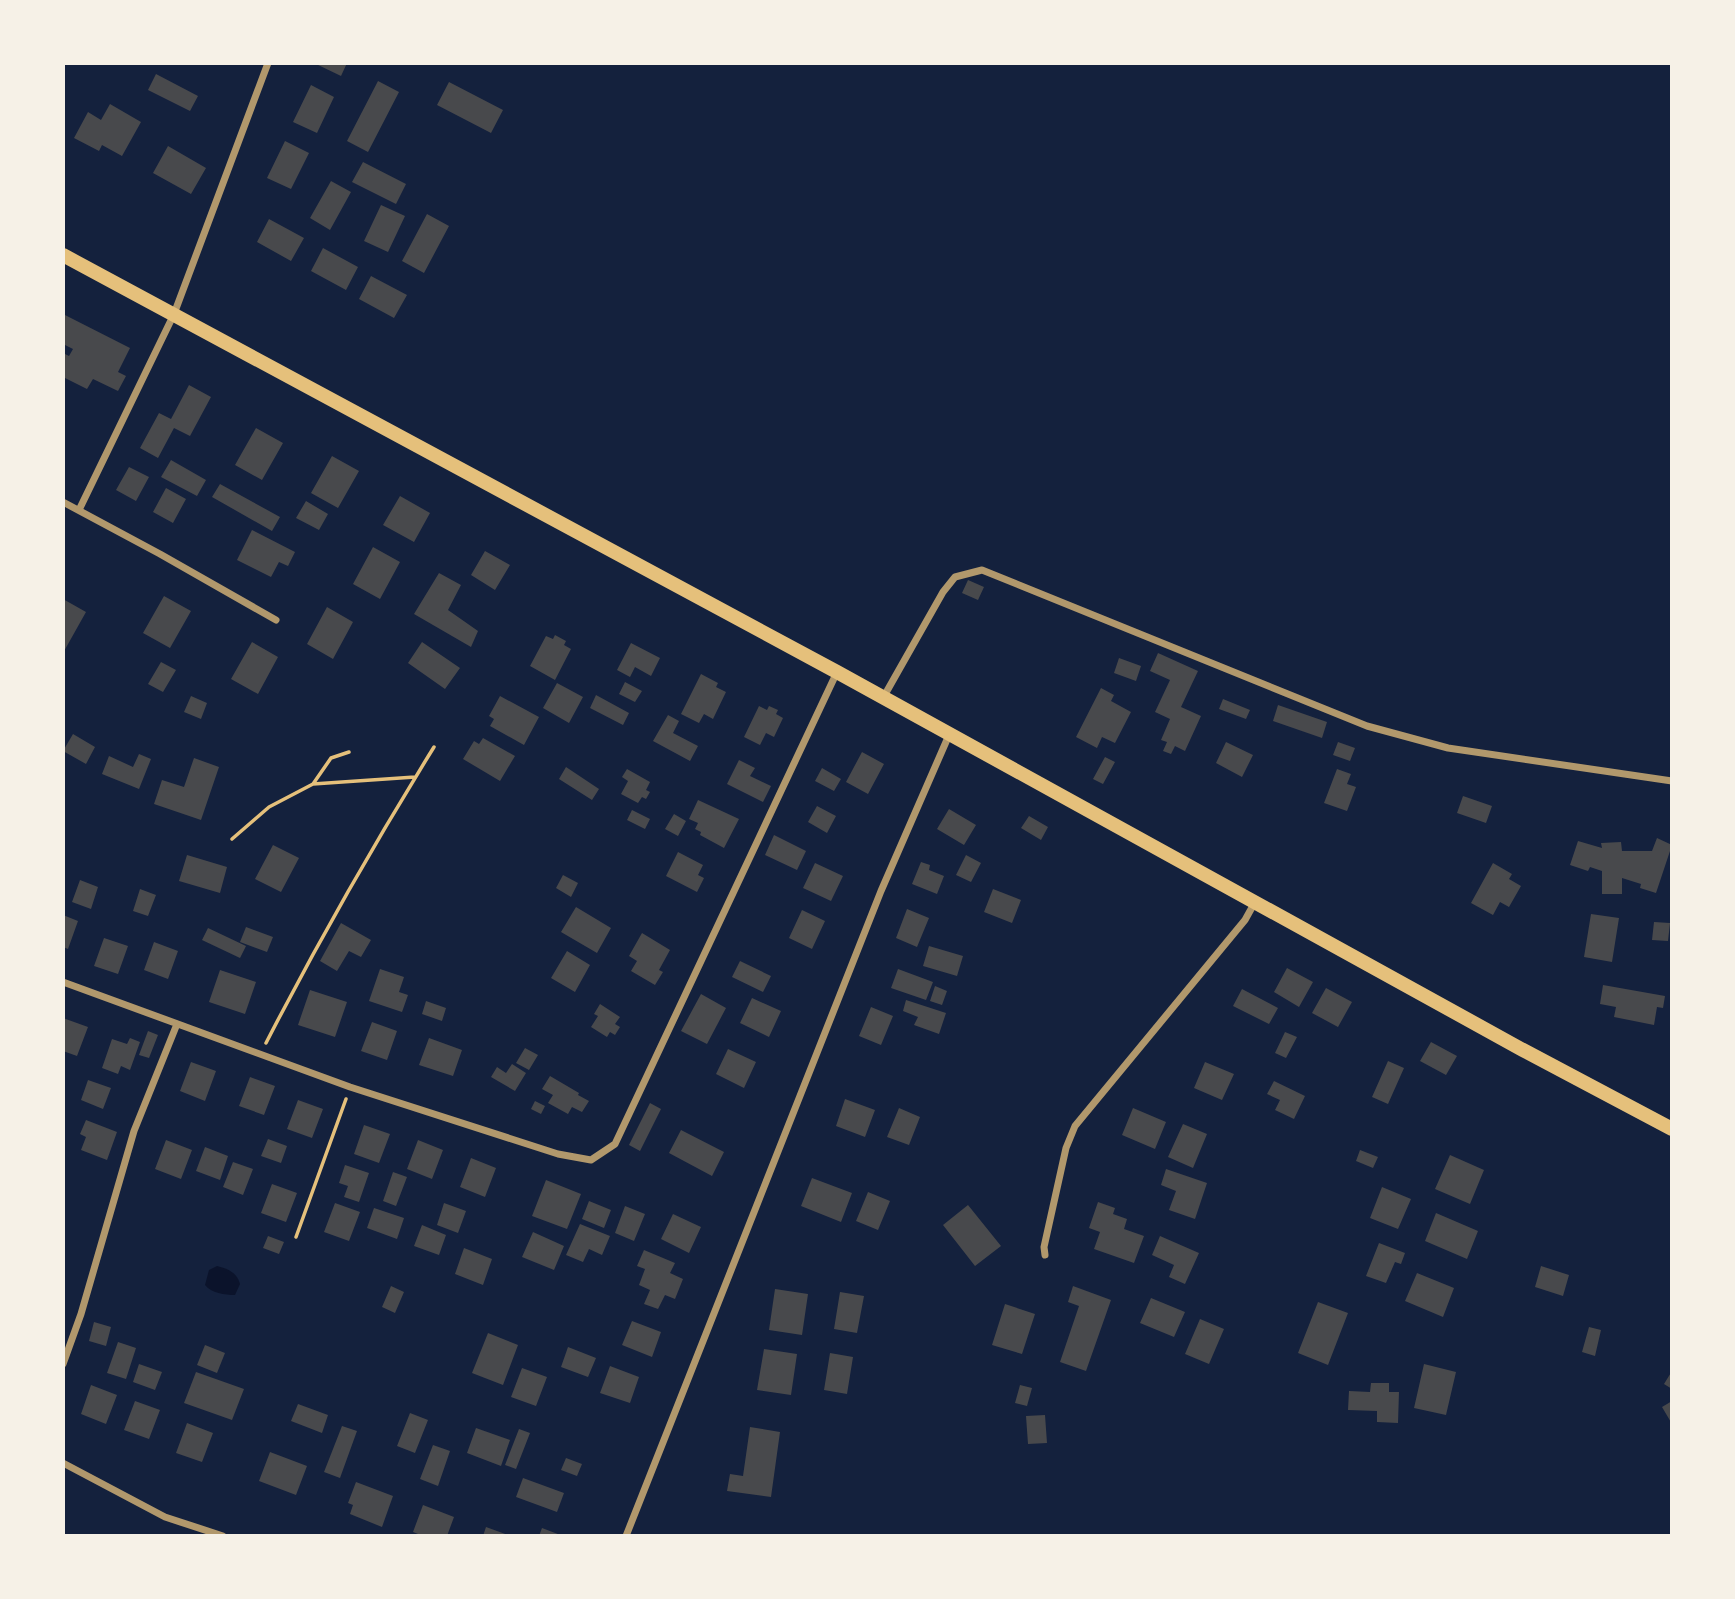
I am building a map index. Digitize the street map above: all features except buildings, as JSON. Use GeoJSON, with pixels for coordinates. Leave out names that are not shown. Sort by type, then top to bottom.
{"type":"FeatureCollection","features":[{"type":"Feature","properties":{"kind":"main road"},"geometry":{"type":"LineString","coordinates":[[63,255],[837,672],[1672,1129]]}},
{"type":"Feature","properties":{"kind":"street"},"geometry":{"type":"LineString","coordinates":[[79,510],[174,314],[268,63]]}},
{"type":"Feature","properties":{"kind":"street"},"geometry":{"type":"LineString","coordinates":[[63,502],[276,620]]}},
{"type":"Feature","properties":{"kind":"street"},"geometry":{"type":"LineString","coordinates":[[883,699],[943,592],[955,577],[982,570],[1367,726],[1448,748],[1672,781]]}},
{"type":"Feature","properties":{"kind":"street"},"geometry":{"type":"LineString","coordinates":[[63,982],[350,1087],[558,1154],[591,1160],[615,1144],[837,672]]}},
{"type":"Feature","properties":{"kind":"street"},"geometry":{"type":"LineString","coordinates":[[626,1536],[881,891],[933,766],[949,735]]}},
{"type":"Feature","properties":{"kind":"street"},"geometry":{"type":"LineString","coordinates":[[1045,1255],[1044,1247],[1066,1148],[1075,1126],[1245,920],[1255,902]]}},
{"type":"Feature","properties":{"kind":"street"},"geometry":{"type":"LineString","coordinates":[[63,1364],[81,1314],[134,1131],[177,1024]]}},
{"type":"Feature","properties":{"kind":"street"},"geometry":{"type":"LineString","coordinates":[[63,1463],[165,1517],[223,1536]]}},
{"type":"Feature","properties":{"kind":"path"},"geometry":{"type":"LineString","coordinates":[[260,1054],[309,959],[434,747]]}},
{"type":"Feature","properties":{"kind":"path"},"geometry":{"type":"LineString","coordinates":[[313,784],[331,758],[349,752]]}},
{"type":"Feature","properties":{"kind":"path"},"geometry":{"type":"LineString","coordinates":[[232,839],[269,807],[313,784],[415,777]]}},
{"type":"Feature","properties":{"kind":"path"},"geometry":{"type":"LineString","coordinates":[[296,1237],[350,1087]]}},
{"type":"Feature","properties":{"kind":"water"},"geometry":{"type":"Polygon","coordinates":[[[217,1266],[229,1270],[237,1277],[240,1284],[235,1295],[214,1292],[205,1285],[209,1270],[217,1266]]]}}]}
